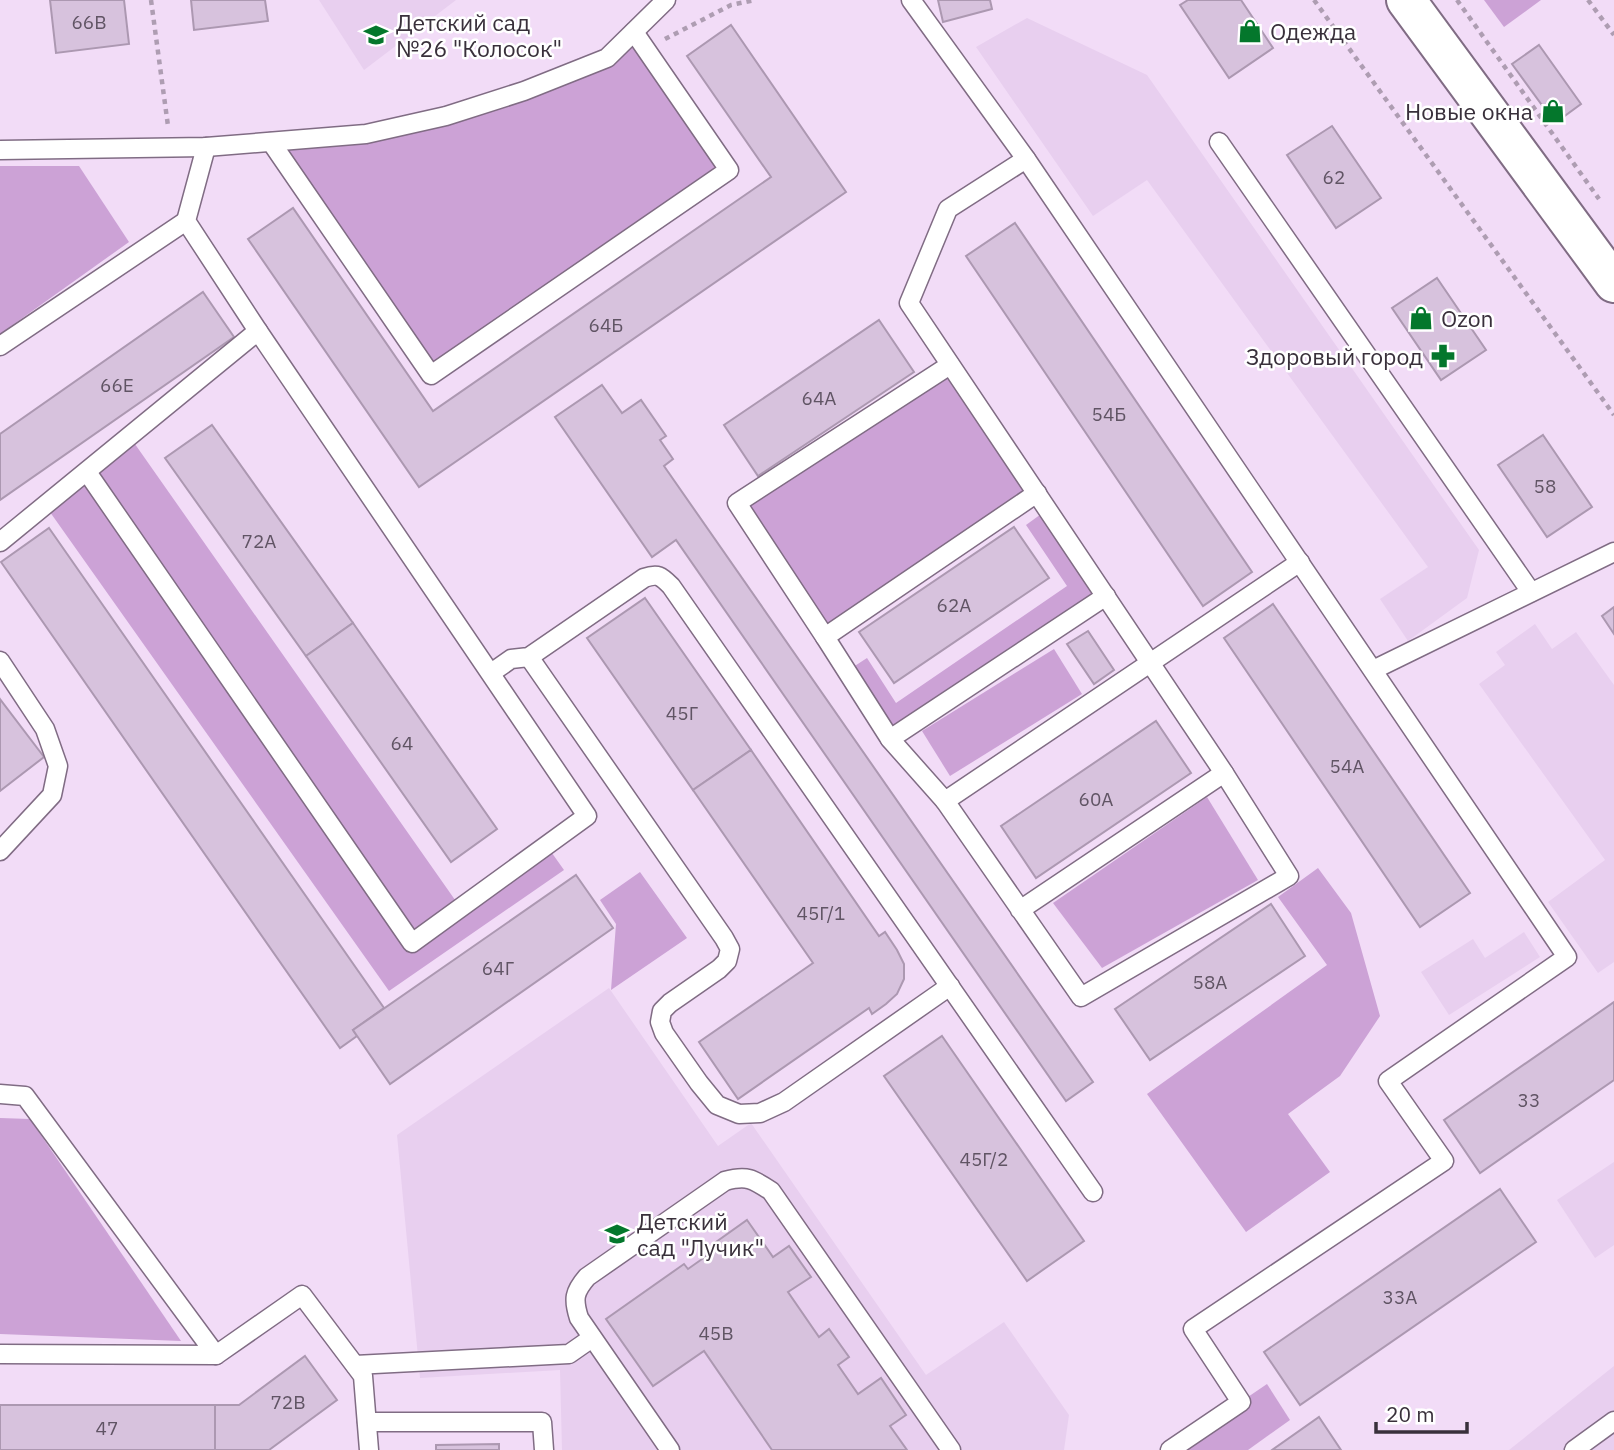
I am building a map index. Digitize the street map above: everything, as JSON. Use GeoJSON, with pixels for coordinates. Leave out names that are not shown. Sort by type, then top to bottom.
{"type":"FeatureCollection","features":[{"type":"Feature","properties":{"kind":"main road"},"geometry":{"type":"LineString","coordinates":[[1406,0],[1614,284]]}},
{"type":"Feature","properties":{"kind":"lane"},"geometry":{"type":"LineString","coordinates":[[0,150],[206,147],[366,134],[446,116],[524,91],[607,58],[666,0]]}},
{"type":"Feature","properties":{"kind":"lane"},"geometry":{"type":"LineString","coordinates":[[911,0],[1027,159],[1567,957],[1388,1081],[1444,1161],[1193,1329],[1241,1402],[1170,1450]]}},
{"type":"Feature","properties":{"kind":"lane"},"geometry":{"type":"LineString","coordinates":[[271,142],[431,375],[729,170],[635,32]]}},
{"type":"Feature","properties":{"kind":"lane"},"geometry":{"type":"LineString","coordinates":[[1219,142],[1531,592]]}},
{"type":"Feature","properties":{"kind":"lane"},"geometry":{"type":"LineString","coordinates":[[0,346],[186,221],[206,147]]}},
{"type":"Feature","properties":{"kind":"lane"},"geometry":{"type":"LineString","coordinates":[[950,365],[737,503],[890,739],[945,801],[1081,997],[1289,876],[1224,773],[909,303],[948,209],[1027,159]]}},
{"type":"Feature","properties":{"kind":"lane"},"geometry":{"type":"LineString","coordinates":[[87,472],[412,943],[587,816],[186,221]]}},
{"type":"Feature","properties":{"kind":"lane"},"geometry":{"type":"LineString","coordinates":[[0,542],[258,331]]}},
{"type":"Feature","properties":{"kind":"lane"},"geometry":{"type":"LineString","coordinates":[[825,637],[1037,493]]}},
{"type":"Feature","properties":{"kind":"lane"},"geometry":{"type":"LineString","coordinates":[[1373,670],[1614,552]]}},
{"type":"Feature","properties":{"kind":"lane"},"geometry":{"type":"LineString","coordinates":[[945,801],[1300,562]]}},
{"type":"Feature","properties":{"kind":"lane"},"geometry":{"type":"LineString","coordinates":[[491,673],[511,659],[529,657],[644,578],[653,575],[661,577],[671,586],[1093,1192]]}},
{"type":"Feature","properties":{"kind":"lane"},"geometry":{"type":"LineString","coordinates":[[890,739],[1106,596]]}},
{"type":"Feature","properties":{"kind":"lane"},"geometry":{"type":"LineString","coordinates":[[529,657],[730,949],[727,961],[719,969],[662,1011],[660,1022],[664,1033],[717,1105],[739,1114],[760,1113],[784,1102],[950,986]]}},
{"type":"Feature","properties":{"kind":"lane"},"geometry":{"type":"LineString","coordinates":[[0,661],[45,729],[58,766],[52,795],[0,850]]}},
{"type":"Feature","properties":{"kind":"lane"},"geometry":{"type":"LineString","coordinates":[[1020,910],[1224,773]]}},
{"type":"Feature","properties":{"kind":"lane"},"geometry":{"type":"LineString","coordinates":[[0,1094],[25,1096],[216,1355]]}},
{"type":"Feature","properties":{"kind":"lane"},"geometry":{"type":"LineString","coordinates":[[670,1450],[592,1338],[579,1318],[574,1303],[578,1289],[587,1277],[725,1181],[740,1177],[755,1180],[771,1191],[951,1450]]}},
{"type":"Feature","properties":{"kind":"lane"},"geometry":{"type":"LineString","coordinates":[[0,1354],[216,1355],[302,1295],[363,1376],[369,1450]]}},
{"type":"Feature","properties":{"kind":"lane"},"geometry":{"type":"LineString","coordinates":[[355,1365],[569,1354],[592,1338]]}},
{"type":"Feature","properties":{"kind":"lane"},"geometry":{"type":"LineString","coordinates":[[1574,1450],[1614,1421]]}},
{"type":"Feature","properties":{"kind":"lane"},"geometry":{"type":"LineString","coordinates":[[367,1422],[542,1422],[544,1450]]}},
{"type":"Feature","properties":{"kind":"path"},"geometry":{"type":"LineString","coordinates":[[151,0],[170,148]]}},
{"type":"Feature","properties":{"kind":"path"},"geometry":{"type":"LineString","coordinates":[[646,48],[731,5],[755,0]]}},
{"type":"Feature","properties":{"kind":"path"},"geometry":{"type":"LineString","coordinates":[[1314,0],[1614,415]]}},
{"type":"Feature","properties":{"kind":"path"},"geometry":{"type":"LineString","coordinates":[[1457,0],[1606,210]]}},
{"type":"Feature","properties":{"kind":"path"},"geometry":{"type":"LineString","coordinates":[[1588,0],[1614,35]]}},
{"type":"Feature","properties":{"kind":"shaded area","name":"Детский сад №26 \"Колосок\""},"geometry":{"type":"Polygon","coordinates":[[[319,0],[456,0],[364,70],[319,0]]]}},
{"type":"Feature","properties":{"kind":"shaded area"},"geometry":{"type":"Polygon","coordinates":[[[1484,0],[1541,0],[1504,27],[1484,0]]]}},
{"type":"Feature","properties":{"kind":"shaded area"},"geometry":{"type":"Polygon","coordinates":[[[1027,18],[1147,75],[1479,550],[1467,598],[1408,641],[1380,599],[1428,567],[1147,180],[1093,216],[976,47],[1027,18]]]}},
{"type":"Feature","properties":{"kind":"shaded area"},"geometry":{"type":"Polygon","coordinates":[[[634,32],[729,170],[431,375],[271,142],[366,134],[607,58],[634,32]]]}},
{"type":"Feature","properties":{"kind":"shaded area"},"geometry":{"type":"Polygon","coordinates":[[[0,166],[79,166],[129,242],[0,334],[0,166]]]}},
{"type":"Feature","properties":{"kind":"shaded area"},"geometry":{"type":"Polygon","coordinates":[[[950,365],[1037,493],[825,637],[737,503],[950,365]]]}},
{"type":"Feature","properties":{"kind":"shaded area"},"geometry":{"type":"Polygon","coordinates":[[[130,437],[460,907],[547,846],[564,870],[389,991],[45,505],[130,437]]]}},
{"type":"Feature","properties":{"kind":"shaded area"},"geometry":{"type":"Polygon","coordinates":[[[1048,509],[1106,596],[890,739],[847,671],[867,658],[896,703],[1067,586],[1026,525],[1048,509]]]}},
{"type":"Feature","properties":{"kind":"shaded area"},"geometry":{"type":"Polygon","coordinates":[[[1535,624],[1552,649],[1576,632],[1614,685],[1614,962],[1598,973],[1548,902],[1605,860],[1479,684],[1505,665],[1496,652],[1535,624]]]}},
{"type":"Feature","properties":{"kind":"shaded area"},"geometry":{"type":"Polygon","coordinates":[[[1054,649],[1082,694],[950,776],[922,731],[1054,649]]]}},
{"type":"Feature","properties":{"kind":"shaded area"},"geometry":{"type":"Polygon","coordinates":[[[1207,797],[1258,880],[1102,968],[1053,903],[1207,797]]]}},
{"type":"Feature","properties":{"kind":"shaded area"},"geometry":{"type":"Polygon","coordinates":[[[1318,868],[1351,913],[1380,1016],[1340,1076],[1288,1114],[1330,1172],[1246,1232],[1147,1094],[1327,965],[1278,897],[1318,868]]]}},
{"type":"Feature","properties":{"kind":"shaded area"},"geometry":{"type":"Polygon","coordinates":[[[640,872],[687,938],[611,990],[616,924],[600,900],[640,872]]]}},
{"type":"Feature","properties":{"kind":"shaded area"},"geometry":{"type":"Polygon","coordinates":[[[1524,932],[1540,957],[1449,1015],[1421,972],[1473,939],[1485,958],[1524,932]]]}},
{"type":"Feature","properties":{"kind":"shaded area","name":"Детский сад \"Лучик\""},"geometry":{"type":"Polygon","coordinates":[[[609,988],[718,1146],[751,1123],[926,1375],[1004,1322],[1069,1415],[1064,1450],[562,1450],[560,1370],[420,1378],[397,1135],[609,988]]]}},
{"type":"Feature","properties":{"kind":"shaded area"},"geometry":{"type":"Polygon","coordinates":[[[0,1118],[30,1119],[181,1341],[0,1334],[0,1118]]]}},
{"type":"Feature","properties":{"kind":"shaded area"},"geometry":{"type":"Polygon","coordinates":[[[1614,1162],[1614,1245],[1595,1258],[1557,1200],[1614,1162]]]}},
{"type":"Feature","properties":{"kind":"shaded area"},"geometry":{"type":"Polygon","coordinates":[[[1614,1366],[1614,1450],[1509,1450],[1614,1366]]]}},
{"type":"Feature","properties":{"kind":"shaded area"},"geometry":{"type":"Polygon","coordinates":[[[1267,1384],[1290,1420],[1248,1450],[1170,1450],[1267,1384]]]}},
{"type":"Feature","properties":{"kind":"building"},"geometry":{"type":"Polygon","coordinates":[[[50,0],[124,0],[129,44],[56,53],[50,0]]]}},
{"type":"Feature","properties":{"kind":"building"},"geometry":{"type":"Polygon","coordinates":[[[191,0],[265,0],[268,21],[194,30],[191,0]]]}},
{"type":"Feature","properties":{"kind":"building"},"geometry":{"type":"Polygon","coordinates":[[[938,0],[990,0],[992,9],[943,22],[938,0]]]}},
{"type":"Feature","properties":{"kind":"building"},"geometry":{"type":"Polygon","coordinates":[[[1188,0],[1241,0],[1273,48],[1229,78],[1180,5],[1188,0]]]}},
{"type":"Feature","properties":{"kind":"building"},"geometry":{"type":"Polygon","coordinates":[[[731,25],[846,192],[419,487],[248,239],[293,208],[433,411],[771,177],[687,56],[731,25]]]}},
{"type":"Feature","properties":{"kind":"building"},"geometry":{"type":"Polygon","coordinates":[[[1539,45],[1581,104],[1555,123],[1512,64],[1539,45]]]}},
{"type":"Feature","properties":{"kind":"building"},"geometry":{"type":"Polygon","coordinates":[[[1332,126],[1381,198],[1336,228],[1287,155],[1332,126]]]}},
{"type":"Feature","properties":{"kind":"building"},"geometry":{"type":"Polygon","coordinates":[[[1015,223],[1252,572],[1203,606],[966,256],[1015,223]]]}},
{"type":"Feature","properties":{"kind":"building"},"geometry":{"type":"Polygon","coordinates":[[[1437,278],[1486,350],[1441,380],[1392,308],[1437,278]]]}},
{"type":"Feature","properties":{"kind":"building"},"geometry":{"type":"Polygon","coordinates":[[[203,292],[234,337],[0,500],[0,434],[203,292]]]}},
{"type":"Feature","properties":{"kind":"building"},"geometry":{"type":"Polygon","coordinates":[[[879,320],[914,372],[758,476],[724,425],[879,320]]]}},
{"type":"Feature","properties":{"kind":"building"},"geometry":{"type":"Polygon","coordinates":[[[602,385],[622,413],[641,400],[666,436],[660,440],[673,459],[664,466],[1093,1082],[1066,1101],[676,540],[652,557],[555,417],[602,385]]]}},
{"type":"Feature","properties":{"kind":"building"},"geometry":{"type":"Polygon","coordinates":[[[212,425],[353,623],[306,656],[165,458],[212,425]]]}},
{"type":"Feature","properties":{"kind":"building"},"geometry":{"type":"Polygon","coordinates":[[[1543,435],[1592,507],[1547,537],[1498,465],[1543,435]]]}},
{"type":"Feature","properties":{"kind":"building"},"geometry":{"type":"Polygon","coordinates":[[[1014,527],[1049,578],[894,683],[859,632],[1014,527]]]}},
{"type":"Feature","properties":{"kind":"building"},"geometry":{"type":"Polygon","coordinates":[[[49,528],[384,1008],[353,1030],[357,1036],[340,1048],[1,562],[49,528]]]}},
{"type":"Feature","properties":{"kind":"building"},"geometry":{"type":"Polygon","coordinates":[[[645,598],[751,750],[693,790],[587,638],[645,598]]]}},
{"type":"Feature","properties":{"kind":"building"},"geometry":{"type":"Polygon","coordinates":[[[1273,604],[1470,893],[1420,927],[1224,638],[1273,604]]]}},
{"type":"Feature","properties":{"kind":"building"},"geometry":{"type":"Polygon","coordinates":[[[1614,607],[1614,634],[1602,616],[1614,607]]]}},
{"type":"Feature","properties":{"kind":"building"},"geometry":{"type":"Polygon","coordinates":[[[353,623],[497,829],[451,862],[306,656],[353,623]]]}},
{"type":"Feature","properties":{"kind":"building"},"geometry":{"type":"Polygon","coordinates":[[[1088,631],[1114,670],[1094,684],[1067,644],[1088,631]]]}},
{"type":"Feature","properties":{"kind":"building"},"geometry":{"type":"Polygon","coordinates":[[[0,699],[44,757],[0,791],[0,699]]]}},
{"type":"Feature","properties":{"kind":"building"},"geometry":{"type":"Polygon","coordinates":[[[1156,721],[1191,773],[1036,878],[1001,826],[1156,721]]]}},
{"type":"Feature","properties":{"kind":"building"},"geometry":{"type":"Polygon","coordinates":[[[751,750],[879,936],[885,932],[904,964],[904,979],[897,994],[886,1004],[872,1014],[869,1008],[738,1099],[699,1042],[813,963],[693,790],[751,750]]]}},
{"type":"Feature","properties":{"kind":"building"},"geometry":{"type":"Polygon","coordinates":[[[576,875],[613,928],[390,1084],[353,1030],[576,875]]]}},
{"type":"Feature","properties":{"kind":"building"},"geometry":{"type":"Polygon","coordinates":[[[1271,904],[1305,956],[1150,1060],[1115,1009],[1271,904]]]}},
{"type":"Feature","properties":{"kind":"building"},"geometry":{"type":"Polygon","coordinates":[[[1614,1002],[1614,1080],[1480,1173],[1444,1120],[1614,1002]]]}},
{"type":"Feature","properties":{"kind":"building"},"geometry":{"type":"Polygon","coordinates":[[[942,1036],[1084,1241],[1027,1281],[884,1076],[942,1036]]]}},
{"type":"Feature","properties":{"kind":"building"},"geometry":{"type":"Polygon","coordinates":[[[1500,1189],[1536,1242],[1300,1405],[1264,1352],[1500,1189]]]}},
{"type":"Feature","properties":{"kind":"building"},"geometry":{"type":"Polygon","coordinates":[[[747,1220],[773,1257],[789,1246],[811,1277],[788,1292],[819,1337],[829,1329],[849,1357],[838,1365],[858,1394],[881,1378],[906,1415],[890,1426],[907,1450],[772,1450],[704,1351],[653,1386],[606,1319],[684,1264],[688,1269],[719,1247],[716,1242],[747,1220]]]}},
{"type":"Feature","properties":{"kind":"building"},"geometry":{"type":"Polygon","coordinates":[[[305,1356],[337,1400],[269,1450],[215,1450],[215,1405],[239,1405],[305,1356]]]}},
{"type":"Feature","properties":{"kind":"building"},"geometry":{"type":"Polygon","coordinates":[[[0,1405],[215,1405],[215,1450],[0,1450],[0,1405]]]}},
{"type":"Feature","properties":{"kind":"building"},"geometry":{"type":"Polygon","coordinates":[[[1319,1417],[1341,1450],[1272,1450],[1319,1417]]]}},
{"type":"Feature","properties":{"kind":"building"},"geometry":{"type":"Polygon","coordinates":[[[499,1444],[499,1450],[436,1450],[436,1445],[499,1444]]]}},
{"type":"Feature","properties":{"kind":"place","name":"Одежда"},"geometry":{"type":"Point","coordinates":[1250,31]}},
{"type":"Feature","properties":{"kind":"place","name":"Детский сад №26 \"Колосок\""},"geometry":{"type":"Point","coordinates":[376,35]}},
{"type":"Feature","properties":{"kind":"place","name":"Новые окна"},"geometry":{"type":"Point","coordinates":[1553,111]}},
{"type":"Feature","properties":{"kind":"place","name":"Ozon"},"geometry":{"type":"Point","coordinates":[1421,318]}},
{"type":"Feature","properties":{"kind":"place","name":"Здоровый город"},"geometry":{"type":"Point","coordinates":[1443,356]}},
{"type":"Feature","properties":{"kind":"place","name":"Детский сад \"Лучик\""},"geometry":{"type":"Point","coordinates":[617,1234]}}]}
